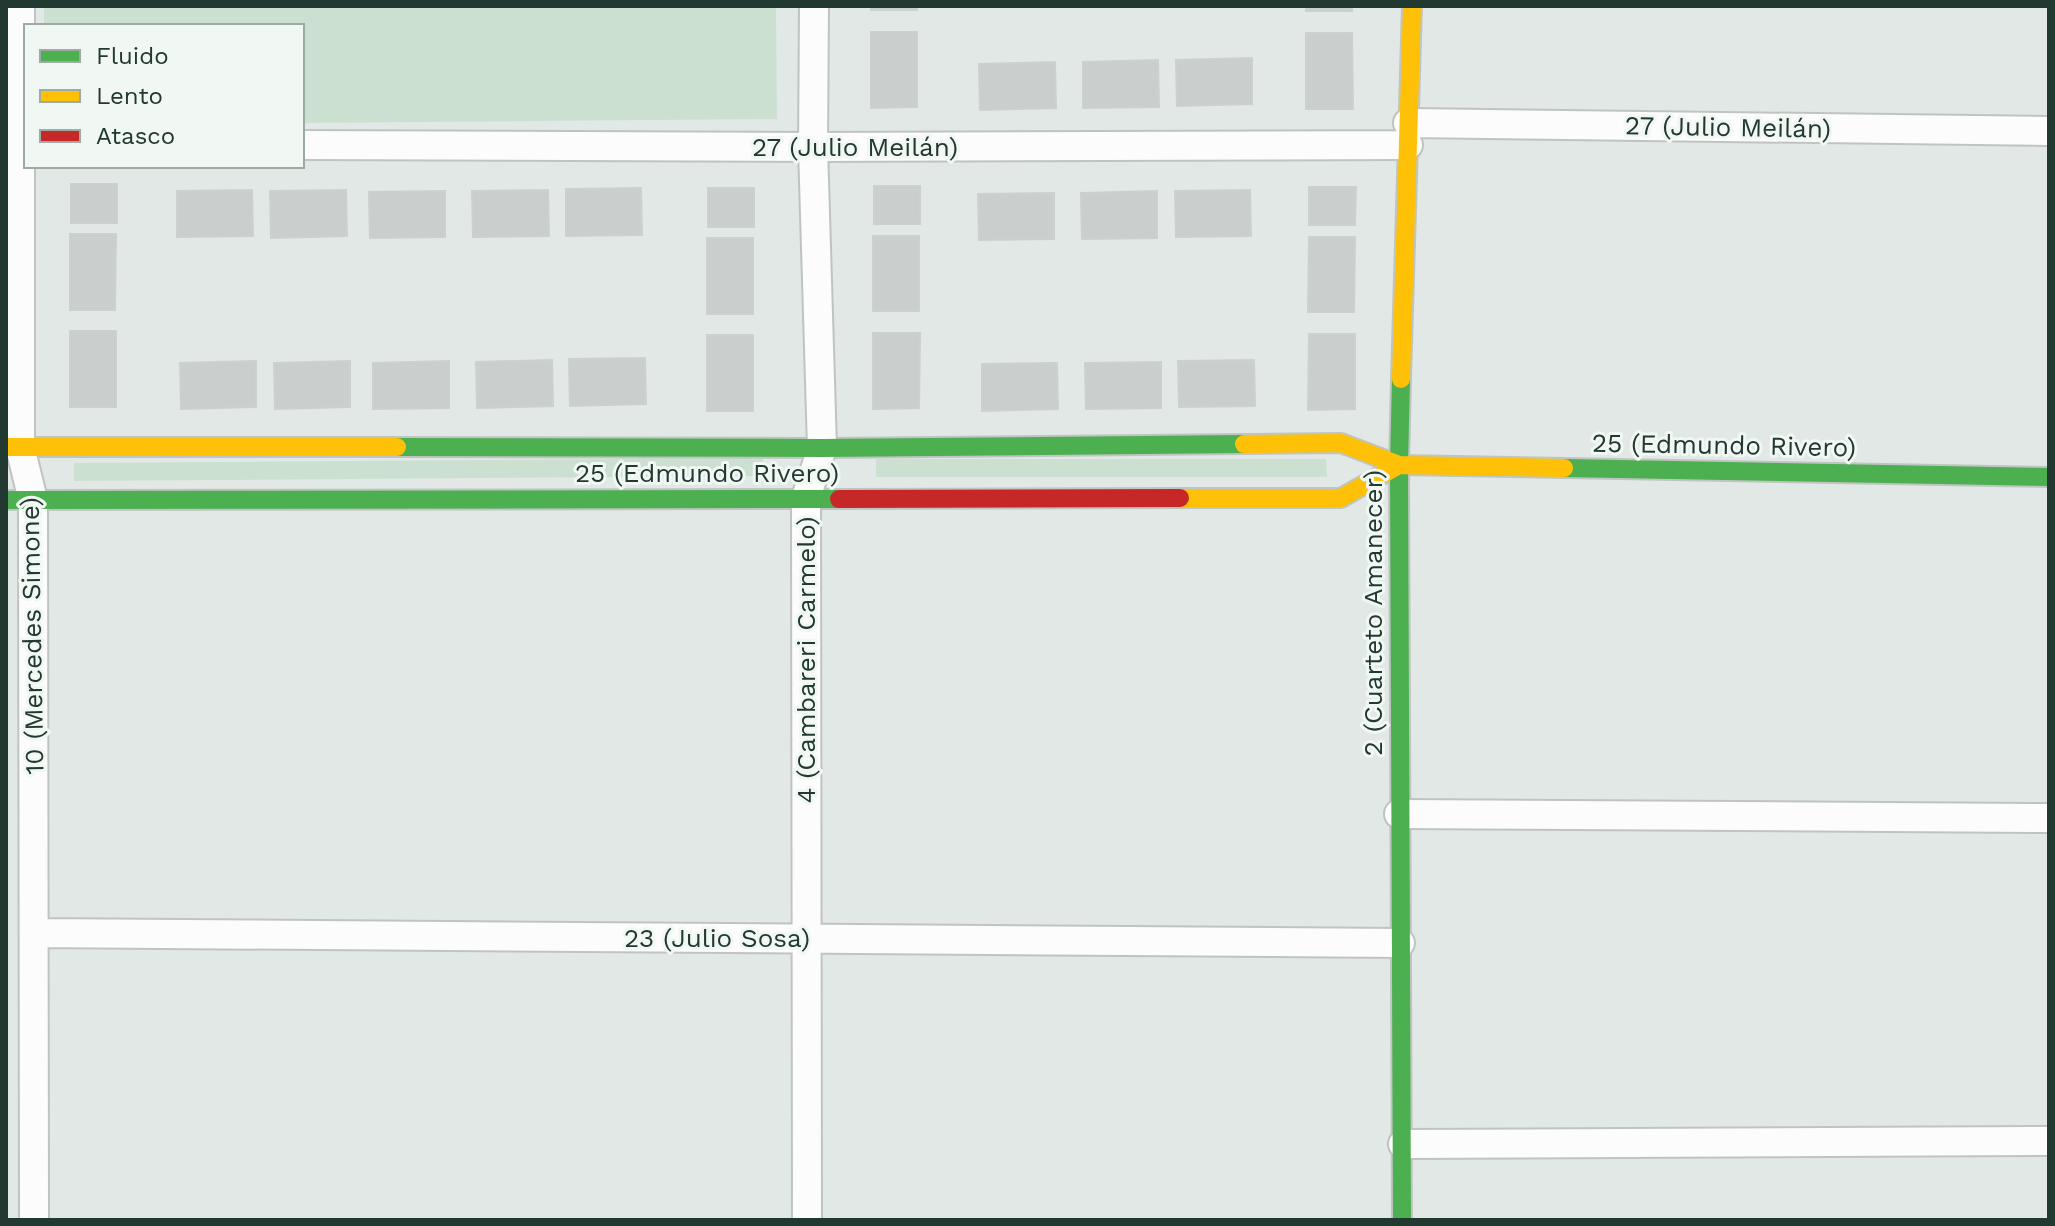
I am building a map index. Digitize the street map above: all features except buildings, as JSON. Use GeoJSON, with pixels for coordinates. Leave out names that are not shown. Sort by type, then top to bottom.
{"type":"FeatureCollection","features":[{"type":"Feature","properties":{"kind":"street","name":"10 (Mercedes Simone)"},"geometry":{"type":"LineString","coordinates":[[20,6],[13,447],[20,500],[34,933],[34,1220]]}},
{"type":"Feature","properties":{"kind":"street","name":"4 (Cambareri Carmelo)"},"geometry":{"type":"LineString","coordinates":[[807,1220],[806,498],[822,448],[813,147],[814,6]]}},
{"type":"Feature","properties":{"kind":"street","name":"2 (Cuarteto Amanecer)"},"geometry":{"type":"LineString","coordinates":[[1402,1220],[1399,465],[1412,6]]}},
{"type":"Feature","properties":{"kind":"street","name":"27 (Julio Meilán)"},"geometry":{"type":"LineString","coordinates":[[304,145],[813,147],[1408,134],[2049,131]]}},
{"type":"Feature","properties":{"kind":"street","name":"25 (Edmundo Rivero)"},"geometry":{"type":"LineString","coordinates":[[13,447],[822,448],[1341,443],[1399,465],[2049,477]]}},
{"type":"Feature","properties":{"kind":"street","name":"25 (Edmundo Rivero)"},"geometry":{"type":"LineString","coordinates":[[20,500],[1341,498],[1399,465]]}},
{"type":"Feature","properties":{"kind":"street"},"geometry":{"type":"LineString","coordinates":[[1399,814],[2049,818]]}},
{"type":"Feature","properties":{"kind":"street","name":"23 (Julio Sosa)"},"geometry":{"type":"LineString","coordinates":[[34,933],[1400,943]]}},
{"type":"Feature","properties":{"kind":"street"},"geometry":{"type":"LineString","coordinates":[[1403,1144],[2049,1141]]}},
{"type":"Feature","properties":{"kind":"green space"},"geometry":{"type":"Polygon","coordinates":[[[44,6],[776,6],[777,119],[304,123],[304,24],[44,24],[44,6]]]}},
{"type":"Feature","properties":{"kind":"green space"},"geometry":{"type":"Polygon","coordinates":[[[763,458],[763,476],[74,481],[74,463],[763,458]]]}},
{"type":"Feature","properties":{"kind":"green space"},"geometry":{"type":"Polygon","coordinates":[[[876,459],[1326,459],[1327,477],[876,477],[876,459]]]}},
{"type":"Feature","properties":{"kind":"traffic: fast"},"geometry":{"type":"LineString","coordinates":[[1401,379],[1402,1220]]}},
{"type":"Feature","properties":{"kind":"traffic: fast"},"geometry":{"type":"LineString","coordinates":[[397,447],[822,448],[1244,444]]}},
{"type":"Feature","properties":{"kind":"traffic: fast"},"geometry":{"type":"LineString","coordinates":[[1564,468],[2049,477]]}},
{"type":"Feature","properties":{"kind":"traffic: fast"},"geometry":{"type":"LineString","coordinates":[[6,500],[839,499]]}},
{"type":"Feature","properties":{"kind":"traffic: slow"},"geometry":{"type":"LineString","coordinates":[[1401,379],[1412,6]]}},
{"type":"Feature","properties":{"kind":"traffic: slow"},"geometry":{"type":"LineString","coordinates":[[1244,444],[1341,443],[1399,465],[1564,468]]}},
{"type":"Feature","properties":{"kind":"traffic: slow"},"geometry":{"type":"LineString","coordinates":[[6,447],[397,447]]}},
{"type":"Feature","properties":{"kind":"traffic: slow"},"geometry":{"type":"LineString","coordinates":[[1180,498],[1341,498],[1399,465]]}},
{"type":"Feature","properties":{"kind":"traffic: jam"},"geometry":{"type":"LineString","coordinates":[[839,499],[1180,498]]}}]}
